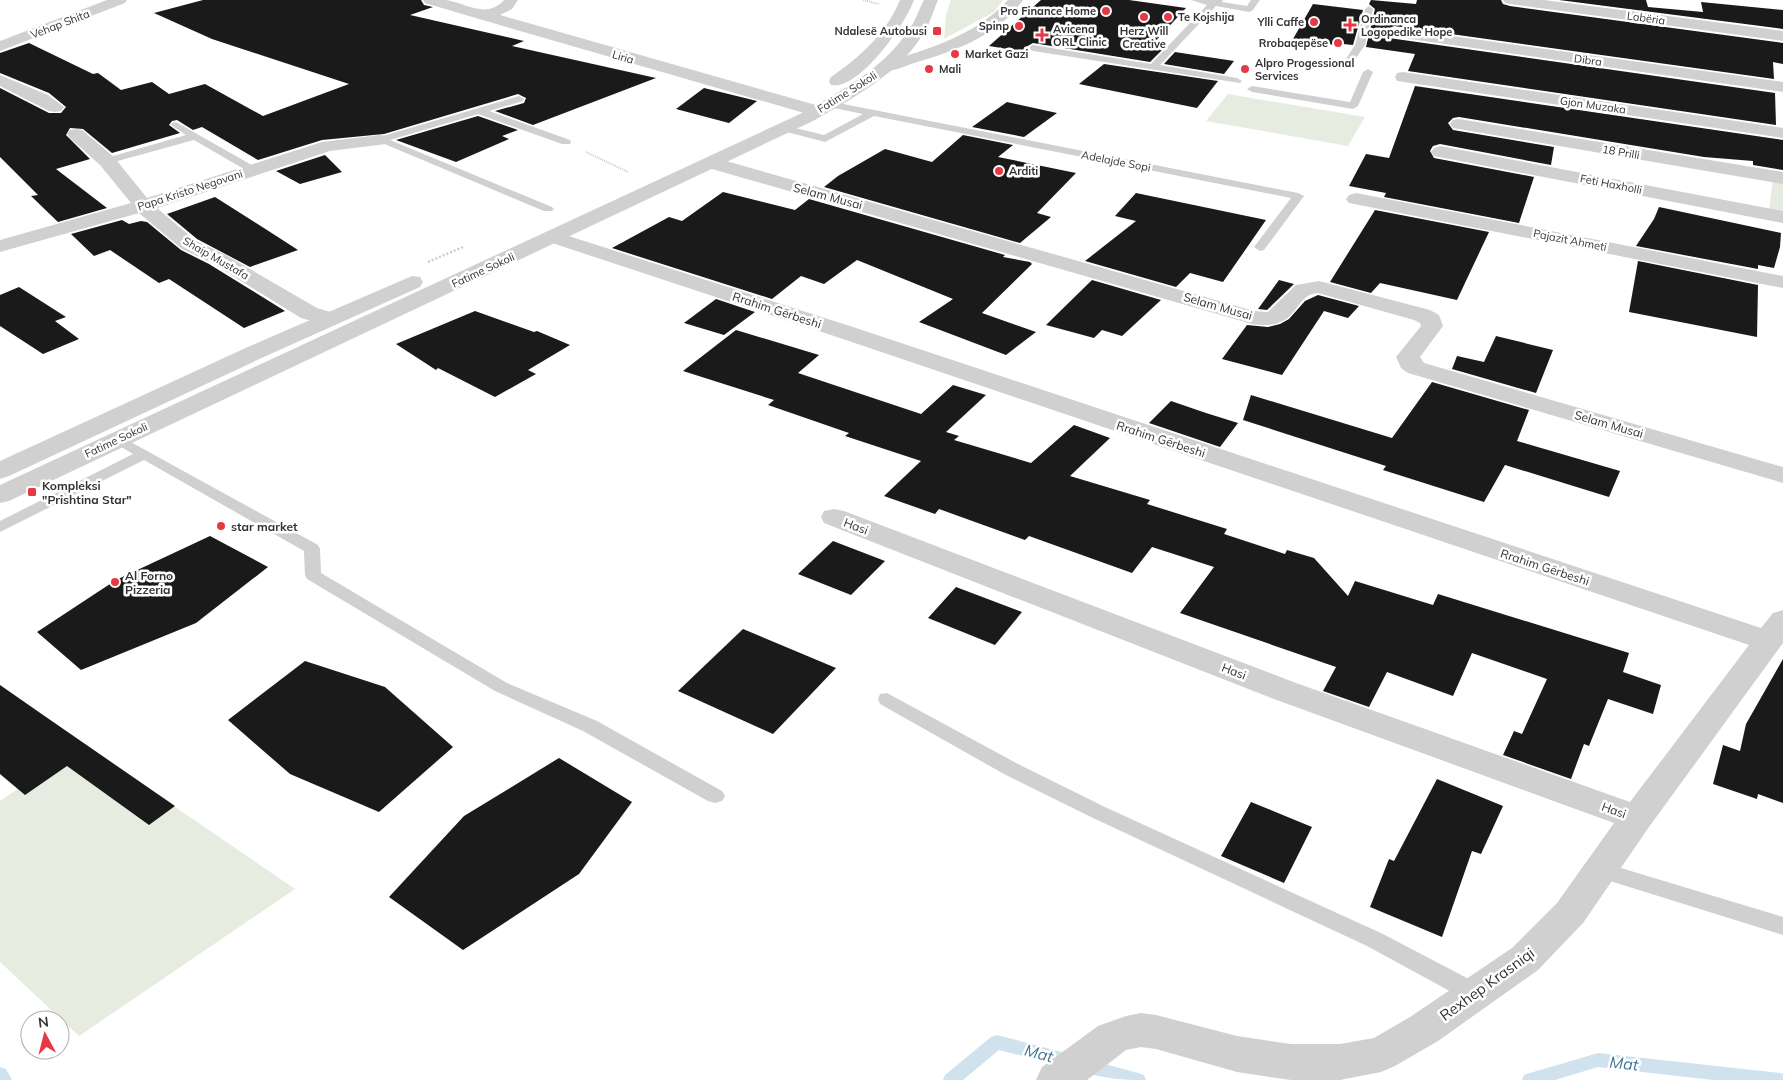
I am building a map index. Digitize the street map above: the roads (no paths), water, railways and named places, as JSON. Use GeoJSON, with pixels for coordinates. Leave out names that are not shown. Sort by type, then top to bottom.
{"type":"FeatureCollection","features":[{"type":"Feature","properties":{"kind":"street","name":"Vehap Shita"},"geometry":{"type":"LineString","coordinates":[[0,46],[120,0]]}},
{"type":"Feature","properties":{"kind":"street","name":"Liria"},"geometry":{"type":"LineString","coordinates":[[430,0],[796,105],[823,108]]}},
{"type":"Feature","properties":{"kind":"street"},"geometry":{"type":"LineString","coordinates":[[484,16],[503,8],[511,0]]}},
{"type":"Feature","properties":{"kind":"street","name":"Fatime Sokoli"},"geometry":{"type":"LineString","coordinates":[[0,495],[712,163],[823,108],[886,67],[901,52],[925,16],[932,0]]}},
{"type":"Feature","properties":{"kind":"street"},"geometry":{"type":"LineString","coordinates":[[886,67],[934,52],[966,39],[1008,11],[1016,0]]}},
{"type":"Feature","properties":{"kind":"street","name":"Labëria"},"geometry":{"type":"LineString","coordinates":[[1510,0],[1783,36]]}},
{"type":"Feature","properties":{"kind":"street"},"geometry":{"type":"LineString","coordinates":[[904,7],[925,16]]}},
{"type":"Feature","properties":{"kind":"street","name":"Fatime Sokoli"},"geometry":{"type":"LineString","coordinates":[[0,471],[329,319],[575,209],[796,105],[826,88],[861,63],[886,36],[904,7]]}},
{"type":"Feature","properties":{"kind":"street","name":"Dibra"},"geometry":{"type":"LineString","coordinates":[[1394,33],[1783,88]]}},
{"type":"Feature","properties":{"kind":"street","name":"Gjon Muzaka"},"geometry":{"type":"LineString","coordinates":[[1403,77],[1783,133]]}},
{"type":"Feature","properties":{"kind":"street"},"geometry":{"type":"LineString","coordinates":[[0,80],[54,106]]}},
{"type":"Feature","properties":{"kind":"street","name":"18 Prilli"},"geometry":{"type":"LineString","coordinates":[[1459,124],[1783,178]]}},
{"type":"Feature","properties":{"kind":"street","name":"Shaip Mustafa"},"geometry":{"type":"LineString","coordinates":[[76,134],[107,161],[143,206],[189,245],[217,258],[310,313],[329,319]]}},
{"type":"Feature","properties":{"kind":"street","name":"Papa Kristo Negovani"},"geometry":{"type":"LineString","coordinates":[[0,246],[143,206],[328,146],[380,140]]}},
{"type":"Feature","properties":{"kind":"street","name":"Feti Haxholli"},"geometry":{"type":"LineString","coordinates":[[1440,152],[1783,217]]}},
{"type":"Feature","properties":{"kind":"street","name":"Selam Musai"},"geometry":{"type":"LineString","coordinates":[[712,163],[1252,317],[1275,318],[1304,288],[1310,286],[1422,315],[1431,320],[1432,326],[1408,358],[1409,363],[1416,368],[1783,475]]}},
{"type":"Feature","properties":{"kind":"street","name":"Pajazit Ahmeti"},"geometry":{"type":"LineString","coordinates":[[1356,199],[1783,282]]}},
{"type":"Feature","properties":{"kind":"street","name":"Rrahim Gërbeshi"},"geometry":{"type":"LineString","coordinates":[[553,237],[1776,631]]}},
{"type":"Feature","properties":{"kind":"street","name":"Hasi"},"geometry":{"type":"LineString","coordinates":[[834,517],[1285,691],[1637,818]]}},
{"type":"Feature","properties":{"kind":"street","name":"Rexhep Krasniqi"},"geometry":{"type":"LineString","coordinates":[[1058,1078],[1112,1038],[1126,1032],[1141,1030],[1156,1032],[1237,1054],[1291,1062],[1340,1062],[1381,1054],[1424,1029],[1525,959],[1570,913],[1637,818],[1776,631]]}},
{"type":"Feature","properties":{"kind":"lane"},"geometry":{"type":"LineString","coordinates":[[1195,0],[1250,9],[1256,0]]}},
{"type":"Feature","properties":{"kind":"lane"},"geometry":{"type":"LineString","coordinates":[[1153,68],[1216,2]]}},
{"type":"Feature","properties":{"kind":"lane"},"geometry":{"type":"LineString","coordinates":[[1349,62],[1360,45],[1369,9]]}},
{"type":"Feature","properties":{"kind":"lane"},"geometry":{"type":"LineString","coordinates":[[1033,48],[1237,81]]}},
{"type":"Feature","properties":{"kind":"lane"},"geometry":{"type":"LineString","coordinates":[[1252,89],[1353,106],[1368,72]]}},
{"type":"Feature","properties":{"kind":"lane","name":"Papa Kristo Negovani"},"geometry":{"type":"LineString","coordinates":[[380,140],[519,99]]}},
{"type":"Feature","properties":{"kind":"lane","name":"Adelajde Sopi"},"geometry":{"type":"LineString","coordinates":[[823,108],[872,113],[1298,196],[1260,247]]}},
{"type":"Feature","properties":{"kind":"lane"},"geometry":{"type":"LineString","coordinates":[[479,111],[566,142]]}},
{"type":"Feature","properties":{"kind":"lane"},"geometry":{"type":"LineString","coordinates":[[783,128],[825,139],[872,113]]}},
{"type":"Feature","properties":{"kind":"lane"},"geometry":{"type":"LineString","coordinates":[[176,125],[253,170]]}},
{"type":"Feature","properties":{"kind":"lane"},"geometry":{"type":"LineString","coordinates":[[107,161],[195,136]]}},
{"type":"Feature","properties":{"kind":"lane","name":"Papa Kristo Negovani"},"geometry":{"type":"LineString","coordinates":[[380,140],[548,210]]}},
{"type":"Feature","properties":{"kind":"lane"},"geometry":{"type":"LineString","coordinates":[[118,439],[312,549],[313,575],[501,687],[590,726],[715,796]]}},
{"type":"Feature","properties":{"kind":"lane"},"geometry":{"type":"LineString","coordinates":[[0,527],[144,454]]}},
{"type":"Feature","properties":{"kind":"lane"},"geometry":{"type":"LineString","coordinates":[[887,698],[1020,774],[1374,940],[1476,994]]}},
{"type":"Feature","properties":{"kind":"lane"},"geometry":{"type":"LineString","coordinates":[[1601,870],[1783,926]]}},
{"type":"Feature","properties":{"kind":"waterway","name":"Mat"},"geometry":{"type":"LineString","coordinates":[[951,1080],[997,1042],[1069,1061]]}},
{"type":"Feature","properties":{"kind":"waterway","name":"Mat"},"geometry":{"type":"LineString","coordinates":[[1530,1080],[1598,1060],[1780,1080]]}},
{"type":"Feature","properties":{"kind":"waterway","name":"Mat"},"geometry":{"type":"LineString","coordinates":[[1087,1066],[1138,1080]]}},
{"type":"Feature","properties":{"kind":"waterway","name":"Mat"},"geometry":{"type":"LineString","coordinates":[[0,1074],[4,1080]]}},
{"type":"Feature","properties":{"kind":"place","name":"Pro Finance Home"},"geometry":{"type":"Point","coordinates":[1106,11]}},
{"type":"Feature","properties":{"kind":"place","name":"Herz Will Creative"},"geometry":{"type":"Point","coordinates":[1144,17]}},
{"type":"Feature","properties":{"kind":"place","name":"Te Kojshija"},"geometry":{"type":"Point","coordinates":[1168,17]}},
{"type":"Feature","properties":{"kind":"place","name":"Ylli Caffe"},"geometry":{"type":"Point","coordinates":[1314,22]}},
{"type":"Feature","properties":{"kind":"place","name":"Ordinanca Logopedike Hope"},"geometry":{"type":"Point","coordinates":[1350,25]}},
{"type":"Feature","properties":{"kind":"place","name":"Spinp"},"geometry":{"type":"Point","coordinates":[1019,26]}},
{"type":"Feature","properties":{"kind":"place","name":"Ndalesë Autobusi"},"geometry":{"type":"Point","coordinates":[937,31]}},
{"type":"Feature","properties":{"kind":"place","name":"Avicena ORL Clinic"},"geometry":{"type":"Point","coordinates":[1042,35]}},
{"type":"Feature","properties":{"kind":"place","name":"Rrobaqepëse"},"geometry":{"type":"Point","coordinates":[1338,43]}},
{"type":"Feature","properties":{"kind":"place","name":"Market Gazi"},"geometry":{"type":"Point","coordinates":[955,54]}},
{"type":"Feature","properties":{"kind":"place","name":"Mali"},"geometry":{"type":"Point","coordinates":[929,69]}},
{"type":"Feature","properties":{"kind":"place","name":"Alpro Progessional Services"},"geometry":{"type":"Point","coordinates":[1245,69]}},
{"type":"Feature","properties":{"kind":"place","name":"Arditi"},"geometry":{"type":"Point","coordinates":[999,171]}},
{"type":"Feature","properties":{"kind":"place","name":"Kompleksi \"Prishtina Star\""},"geometry":{"type":"Point","coordinates":[32,492]}},
{"type":"Feature","properties":{"kind":"place","name":"star market"},"geometry":{"type":"Point","coordinates":[221,526]}},
{"type":"Feature","properties":{"kind":"place","name":"Al Forno Pizzeria"},"geometry":{"type":"Point","coordinates":[115,582]}}]}
